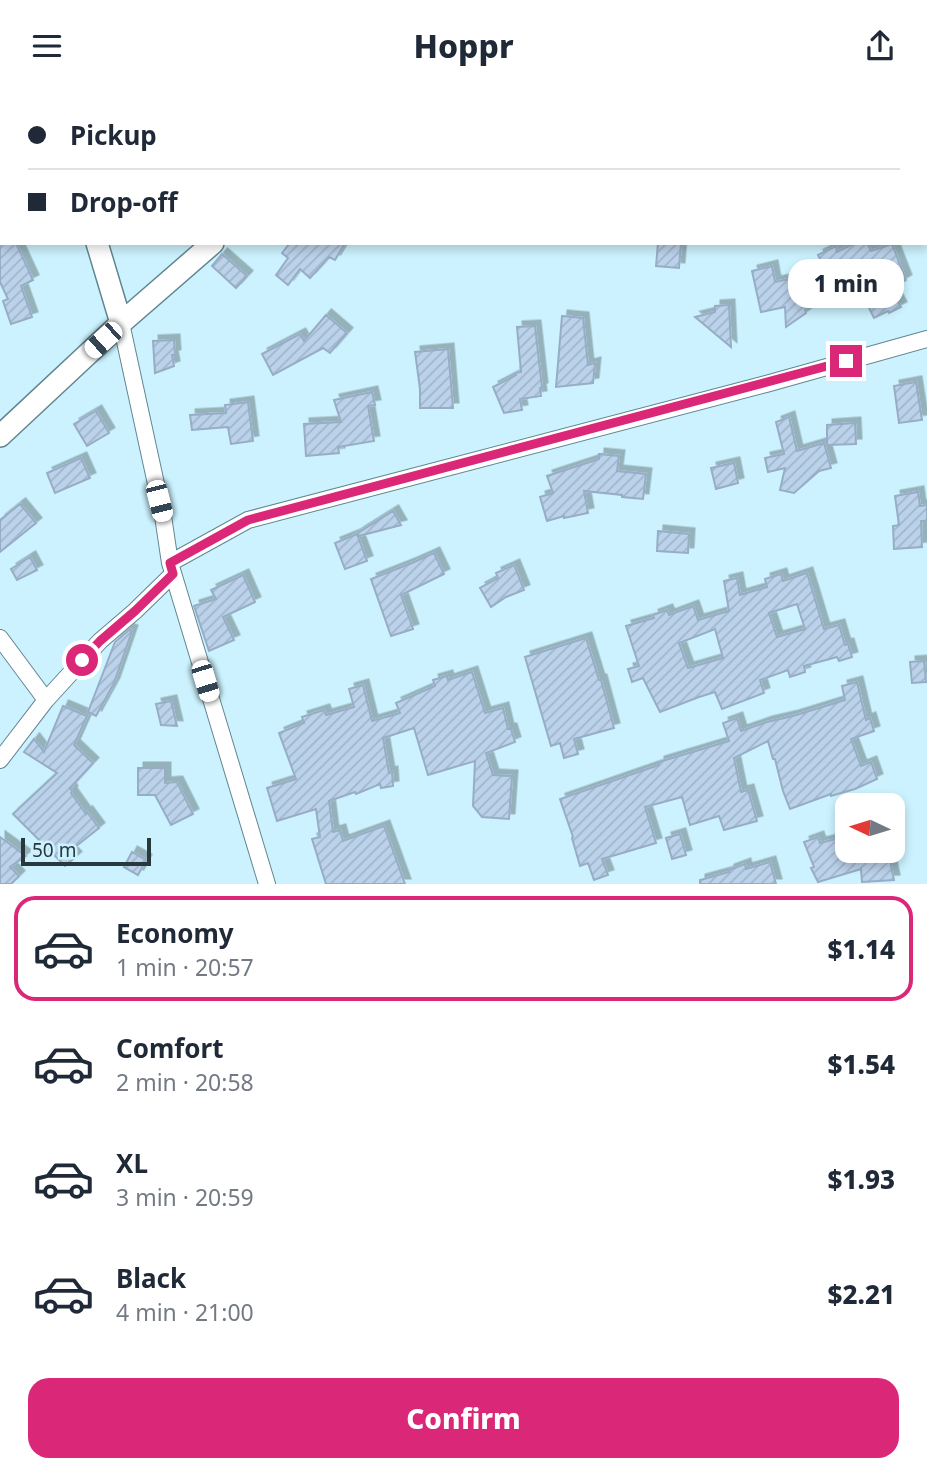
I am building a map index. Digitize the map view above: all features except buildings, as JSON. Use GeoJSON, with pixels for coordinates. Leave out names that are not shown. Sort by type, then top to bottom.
{"type":"FeatureCollection","features":[{"type":"Feature","properties":{"kind":"main road"},"geometry":{"type":"LineString","coordinates":[[98,245],[121,323]]}},
{"type":"Feature","properties":{"kind":"main road"},"geometry":{"type":"LineString","coordinates":[[0,436],[121,323],[211,245]]}},
{"type":"Feature","properties":{"kind":"street"},"geometry":{"type":"LineString","coordinates":[[121,323],[163,516],[171,569],[267,884]]}},
{"type":"Feature","properties":{"kind":"street"},"geometry":{"type":"LineString","coordinates":[[0,760],[46,700],[100,641],[135,611],[171,569],[248,520],[927,339]]}},
{"type":"Feature","properties":{"kind":"street"},"geometry":{"type":"LineString","coordinates":[[0,638],[46,700]]}},
{"type":"Feature","properties":{"kind":"route"},"geometry":{"type":"LineString","coordinates":[[82,660],[173,574],[170,563],[248,520],[846,361]]}}]}
